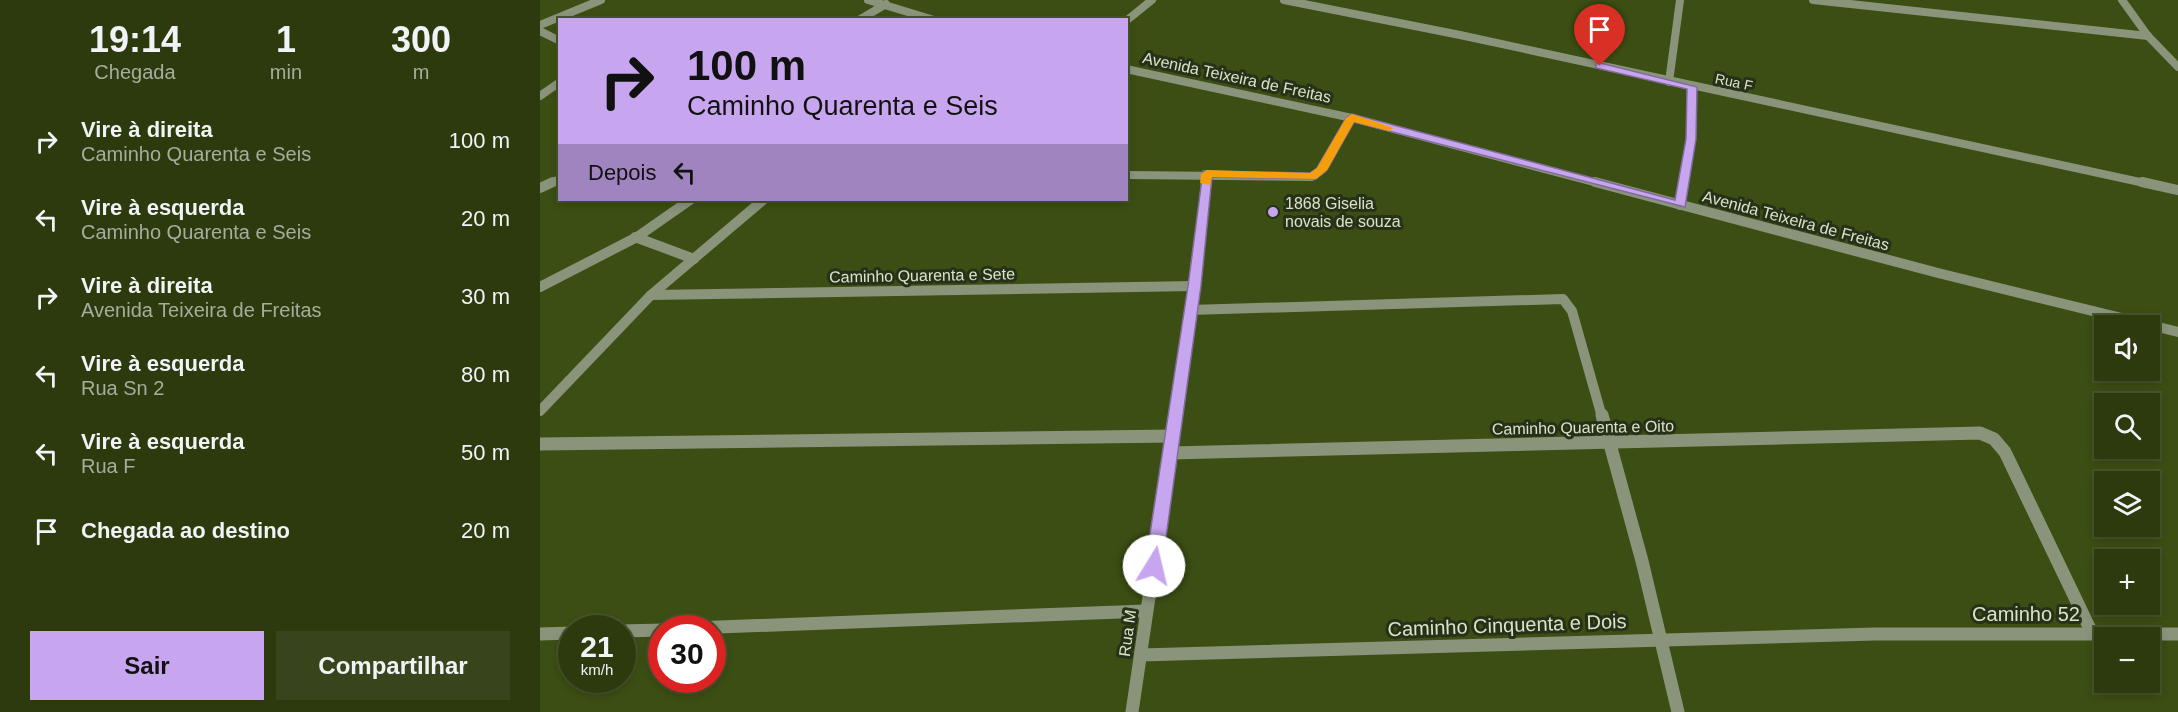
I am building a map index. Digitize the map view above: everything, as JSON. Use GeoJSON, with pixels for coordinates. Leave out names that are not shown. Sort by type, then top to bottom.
{"type":"FeatureCollection","features":[{"type":"Feature","properties":{"kind":"street"},"geometry":{"type":"LineString","coordinates":[[540,25],[600,0]]}},
{"type":"Feature","properties":{"kind":"street"},"geometry":{"type":"LineString","coordinates":[[868,0],[928,18]]}},
{"type":"Feature","properties":{"kind":"street"},"geometry":{"type":"LineString","coordinates":[[1128,19],[1152,0]]}},
{"type":"Feature","properties":{"kind":"street","name":"Rua F"},"geometry":{"type":"LineString","coordinates":[[1284,0],[1460,35],[1692,87],[2178,190]]}},
{"type":"Feature","properties":{"kind":"street"},"geometry":{"type":"LineString","coordinates":[[1670,82],[1680,0]]}},
{"type":"Feature","properties":{"kind":"street"},"geometry":{"type":"LineString","coordinates":[[1813,0],[2148,36]]}},
{"type":"Feature","properties":{"kind":"street"},"geometry":{"type":"LineString","coordinates":[[2122,0],[2148,36],[2178,68]]}},
{"type":"Feature","properties":{"kind":"street"},"geometry":{"type":"LineString","coordinates":[[862,18],[886,4]]}},
{"type":"Feature","properties":{"kind":"street"},"geometry":{"type":"LineString","coordinates":[[540,31],[558,40]]}},
{"type":"Feature","properties":{"kind":"street","name":"Avenida Teixeira de Freitas"},"geometry":{"type":"LineString","coordinates":[[1128,69],[1352,118],[1938,273],[2178,332]]}},
{"type":"Feature","properties":{"kind":"street"},"geometry":{"type":"LineString","coordinates":[[540,96],[558,83]]}},
{"type":"Feature","properties":{"kind":"street"},"geometry":{"type":"LineString","coordinates":[[1680,205],[1691,139],[1692,87]]}},
{"type":"Feature","properties":{"kind":"street"},"geometry":{"type":"LineString","coordinates":[[1128,175],[1207,174],[1312,177],[1322,170],[1352,118]]}},
{"type":"Feature","properties":{"kind":"street","name":"Rua M"},"geometry":{"type":"LineString","coordinates":[[1132,712],[1195,286],[1207,174]]}},
{"type":"Feature","properties":{"kind":"street"},"geometry":{"type":"LineString","coordinates":[[540,188],[558,180]]}},
{"type":"Feature","properties":{"kind":"street"},"geometry":{"type":"LineString","coordinates":[[540,287],[635,237],[689,201]]}},
{"type":"Feature","properties":{"kind":"street"},"geometry":{"type":"LineString","coordinates":[[540,411],[651,295],[762,201]]}},
{"type":"Feature","properties":{"kind":"street"},"geometry":{"type":"LineString","coordinates":[[635,237],[694,259]]}},
{"type":"Feature","properties":{"kind":"street","name":"Caminho Quarenta e Sete"},"geometry":{"type":"LineString","coordinates":[[651,295],[1195,286]]}},
{"type":"Feature","properties":{"kind":"street"},"geometry":{"type":"LineString","coordinates":[[1190,310],[1563,299],[1572,311],[1610,443],[1663,640],[1678,712]]}},
{"type":"Feature","properties":{"kind":"street","name":"Caminho Quarenta e Oito"},"geometry":{"type":"LineString","coordinates":[[1171,453],[1980,433],[1994,438],[2005,452],[2092,633]]}},
{"type":"Feature","properties":{"kind":"street"},"geometry":{"type":"LineString","coordinates":[[540,444],[1173,436]]}},
{"type":"Feature","properties":{"kind":"street"},"geometry":{"type":"LineString","coordinates":[[726,627],[1146,611]]}},
{"type":"Feature","properties":{"kind":"street"},"geometry":{"type":"LineString","coordinates":[[540,634],[558,633]]}},
{"type":"Feature","properties":{"kind":"street","name":"Caminho 52"},"geometry":{"type":"LineString","coordinates":[[1875,634],[2178,634]]}},
{"type":"Feature","properties":{"kind":"street","name":"Caminho Cinquenta e Dois"},"geometry":{"type":"LineString","coordinates":[[1141,655],[1875,634]]}},
{"type":"Feature","properties":{"kind":"slow traffic"},"geometry":{"type":"LineString","coordinates":[[1206,183],[1207,174],[1312,177],[1322,170],[1352,118],[1389,128]]}},
{"type":"Feature","properties":{"kind":"place","name":"1868 Giselia novais de souza"},"geometry":{"type":"Point","coordinates":[1273,212]}},
{"type":"Feature","properties":{"kind":"route"},"geometry":{"type":"LineString","coordinates":[[1154,566],[1195,286],[1207,174],[1312,177],[1322,170],[1352,118],[1680,205],[1691,139],[1692,87],[1600,66]]}}]}
